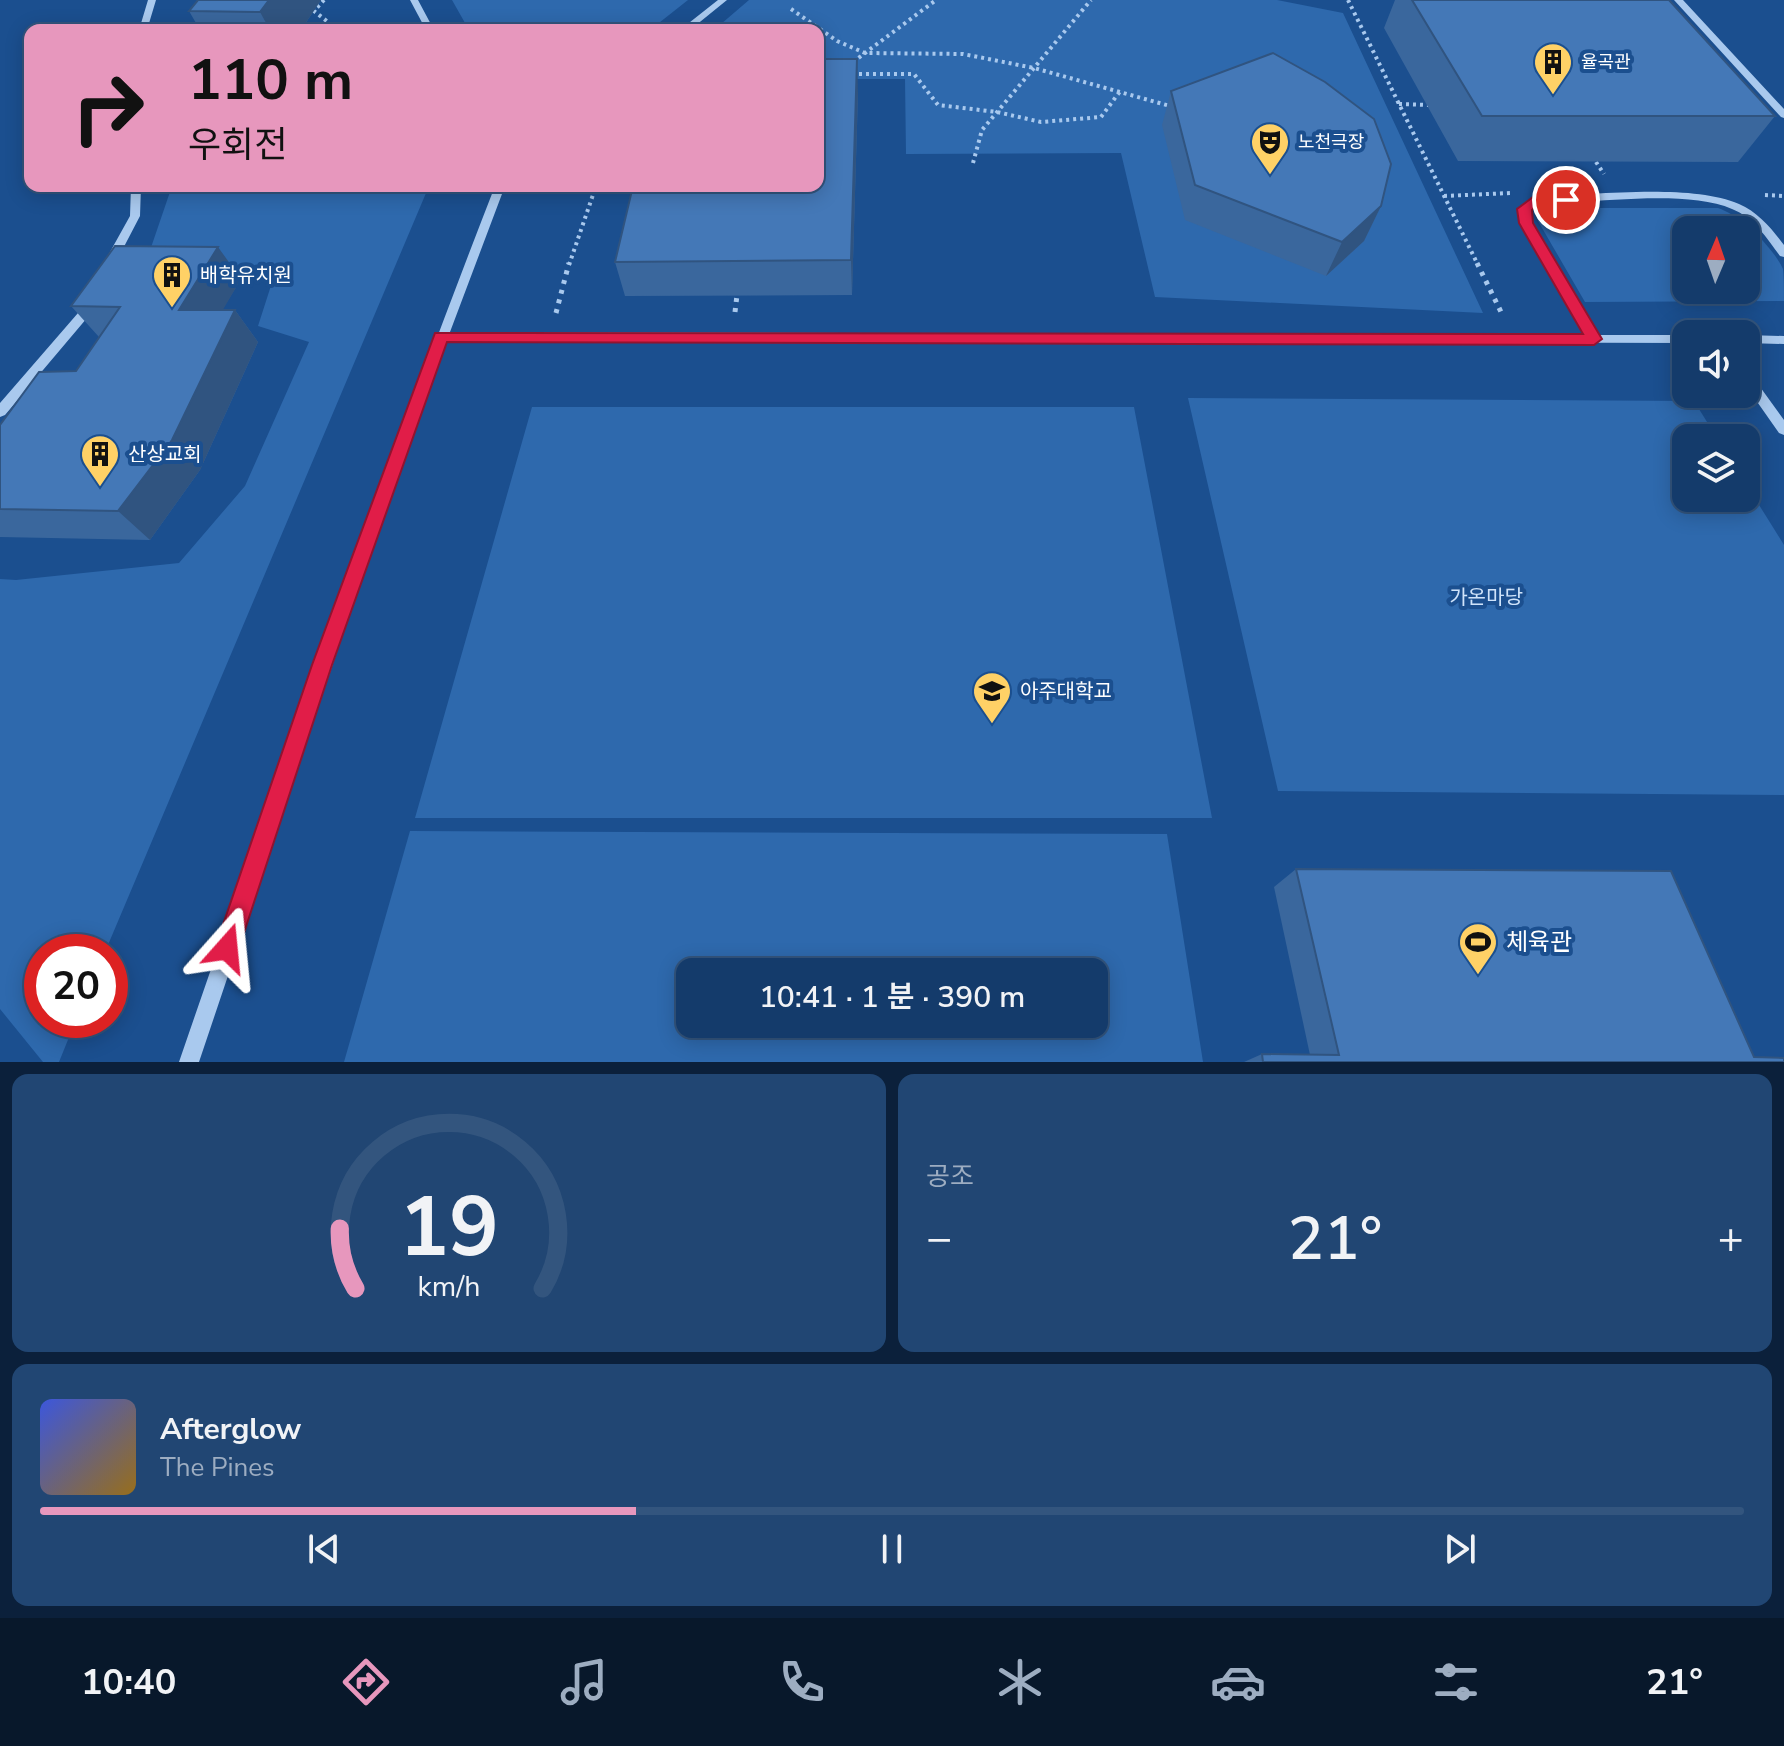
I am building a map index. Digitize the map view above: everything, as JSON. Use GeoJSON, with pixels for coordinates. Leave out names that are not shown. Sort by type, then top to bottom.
{"type":"FeatureCollection","features":[{"type":"Feature","properties":{"kind":"street"},"geometry":{"type":"LineString","coordinates":[[145,24],[152,0]]}},
{"type":"Feature","properties":{"kind":"street"},"geometry":{"type":"LineString","coordinates":[[414,0],[427,24]]}},
{"type":"Feature","properties":{"kind":"street"},"geometry":{"type":"LineString","coordinates":[[692,24],[723,0]]}},
{"type":"Feature","properties":{"kind":"street"},"geometry":{"type":"LineString","coordinates":[[1678,0],[1784,115]]}},
{"type":"Feature","properties":{"kind":"street"},"geometry":{"type":"LineString","coordinates":[[105,273],[135,216],[136,192]]}},
{"type":"Feature","properties":{"kind":"street"},"geometry":{"type":"LineString","coordinates":[[189,1062],[322,665],[441,336],[498,192]]}},
{"type":"Feature","properties":{"kind":"street"},"geometry":{"type":"LineString","coordinates":[[1594,339],[1526,223],[1524,209],[1538,200],[1705,198],[1734,205],[1758,220],[1784,253]]}},
{"type":"Feature","properties":{"kind":"street"},"geometry":{"type":"LineString","coordinates":[[0,412],[83,315],[98,287]]}},
{"type":"Feature","properties":{"kind":"street"},"geometry":{"type":"LineString","coordinates":[[441,336],[1672,339]]}},
{"type":"Feature","properties":{"kind":"street"},"geometry":{"type":"LineString","coordinates":[[1760,339],[1784,340]]}},
{"type":"Feature","properties":{"kind":"street"},"geometry":{"type":"LineString","coordinates":[[1760,396],[1784,430]]}},
{"type":"Feature","properties":{"kind":"path"},"geometry":{"type":"LineString","coordinates":[[324,0],[314,11],[330,24]]}},
{"type":"Feature","properties":{"kind":"path"},"geometry":{"type":"LineString","coordinates":[[848,67],[936,0]]}},
{"type":"Feature","properties":{"kind":"path"},"geometry":{"type":"LineString","coordinates":[[973,163],[982,130],[1091,0]]}},
{"type":"Feature","properties":{"kind":"path"},"geometry":{"type":"LineString","coordinates":[[1348,0],[1515,339]]}},
{"type":"Feature","properties":{"kind":"path"},"geometry":{"type":"LineString","coordinates":[[791,9],[813,24]]}},
{"type":"Feature","properties":{"kind":"path"},"geometry":{"type":"LineString","coordinates":[[824,32],[865,53],[963,54],[1034,68],[1170,106],[1181,105]]}},
{"type":"Feature","properties":{"kind":"path"},"geometry":{"type":"LineString","coordinates":[[839,74],[914,74],[938,105],[997,112],[1041,122],[1101,117],[1121,90]]}},
{"type":"Feature","properties":{"kind":"path"},"geometry":{"type":"LineString","coordinates":[[1399,104],[1444,105]]}},
{"type":"Feature","properties":{"kind":"path"},"geometry":{"type":"LineString","coordinates":[[549,337],[570,260],[594,192]]}},
{"type":"Feature","properties":{"kind":"green space"},"geometry":{"type":"Polygon","coordinates":[[[452,0],[688,0],[658,24],[466,24],[452,0]]]}},
{"type":"Feature","properties":{"kind":"green space"},"geometry":{"type":"Polygon","coordinates":[[[749,0],[1277,0],[1343,13],[1483,313],[1155,297],[1121,153],[906,154],[905,79],[824,79],[824,24],[721,24],[749,0]]]}},
{"type":"Feature","properties":{"kind":"green space"},"geometry":{"type":"Polygon","coordinates":[[[170,192],[426,192],[113,934],[24,934],[24,1038],[69,1038],[59,1062],[43,1062],[0,1009],[0,579],[16,580],[179,563],[245,486],[309,342],[258,326],[276,270],[144,268],[170,192]]]}},
{"type":"Feature","properties":{"kind":"green space"},"geometry":{"type":"Polygon","coordinates":[[[1544,208],[1718,208],[1733,216],[1672,216],[1672,302],[1585,302],[1538,221],[1537,214],[1544,208]]]}},
{"type":"Feature","properties":{"kind":"green space"},"geometry":{"type":"Polygon","coordinates":[[[1760,238],[1783,269],[1784,301],[1760,301],[1760,238]]]}},
{"type":"Feature","properties":{"kind":"green space","name":"가온마당"},"geometry":{"type":"Polygon","coordinates":[[[1188,398],[1672,401],[1672,408],[1698,408],[1708,424],[1672,424],[1672,512],[1760,512],[1760,506],[1784,545],[1784,795],[1278,791],[1188,398]]]}},
{"type":"Feature","properties":{"kind":"green space"},"geometry":{"type":"Polygon","coordinates":[[[532,407],[1134,407],[1212,818],[415,818],[532,407]]]}},
{"type":"Feature","properties":{"kind":"green space"},"geometry":{"type":"Polygon","coordinates":[[[410,831],[1167,834],[1203,1062],[344,1062],[410,831]]]}},
{"type":"Feature","properties":{"kind":"building"},"geometry":{"type":"Polygon","coordinates":[[[198,0],[269,0],[260,12],[189,11],[198,0]]]}},
{"type":"Feature","properties":{"kind":"building"},"geometry":{"type":"Polygon","coordinates":[[[1412,0],[1669,0],[1775,116],[1482,116],[1412,0]]]}},
{"type":"Feature","properties":{"kind":"building","name":"노천극장"},"geometry":{"type":"Polygon","coordinates":[[[1273,53],[1325,82],[1374,119],[1391,164],[1381,206],[1342,242],[1195,185],[1171,91],[1273,53]]]}},
{"type":"Feature","properties":{"kind":"building"},"geometry":{"type":"Polygon","coordinates":[[[824,59],[857,59],[851,260],[615,262],[632,192],[824,192],[824,59]]]}},
{"type":"Feature","properties":{"kind":"building"},"geometry":{"type":"Polygon","coordinates":[[[115,246],[218,247],[179,310],[235,310],[172,440],[118,511],[0,509],[0,425],[39,372],[76,371],[120,307],[71,306],[115,246]]]}},
{"type":"Feature","properties":{"kind":"building","name":"체육관"},"geometry":{"type":"Polygon","coordinates":[[[1296,869],[1671,871],[1754,1057],[1784,1058],[1784,1062],[1263,1062],[1262,1054],[1339,1055],[1296,869]]]}},
{"type":"Feature","properties":{"kind":"place","name":"율곡관"},"geometry":{"type":"Point","coordinates":[1553,96]}},
{"type":"Feature","properties":{"kind":"place","name":"노천극장"},"geometry":{"type":"Point","coordinates":[1270,176]}},
{"type":"Feature","properties":{"kind":"place","name":"배학유치원"},"geometry":{"type":"Point","coordinates":[172,309]}},
{"type":"Feature","properties":{"kind":"place","name":"산상교회"},"geometry":{"type":"Point","coordinates":[100,488]}},
{"type":"Feature","properties":{"kind":"place","name":"아주대학교"},"geometry":{"type":"Point","coordinates":[992,725]}},
{"type":"Feature","properties":{"kind":"place","name":"체육관"},"geometry":{"type":"Point","coordinates":[1478,976]}},
{"type":"Feature","properties":{"kind":"route"},"geometry":{"type":"LineString","coordinates":[[227,948],[322,665],[441,336],[1594,339],[1526,223],[1524,209],[1538,200],[1566,200]]}}]}
